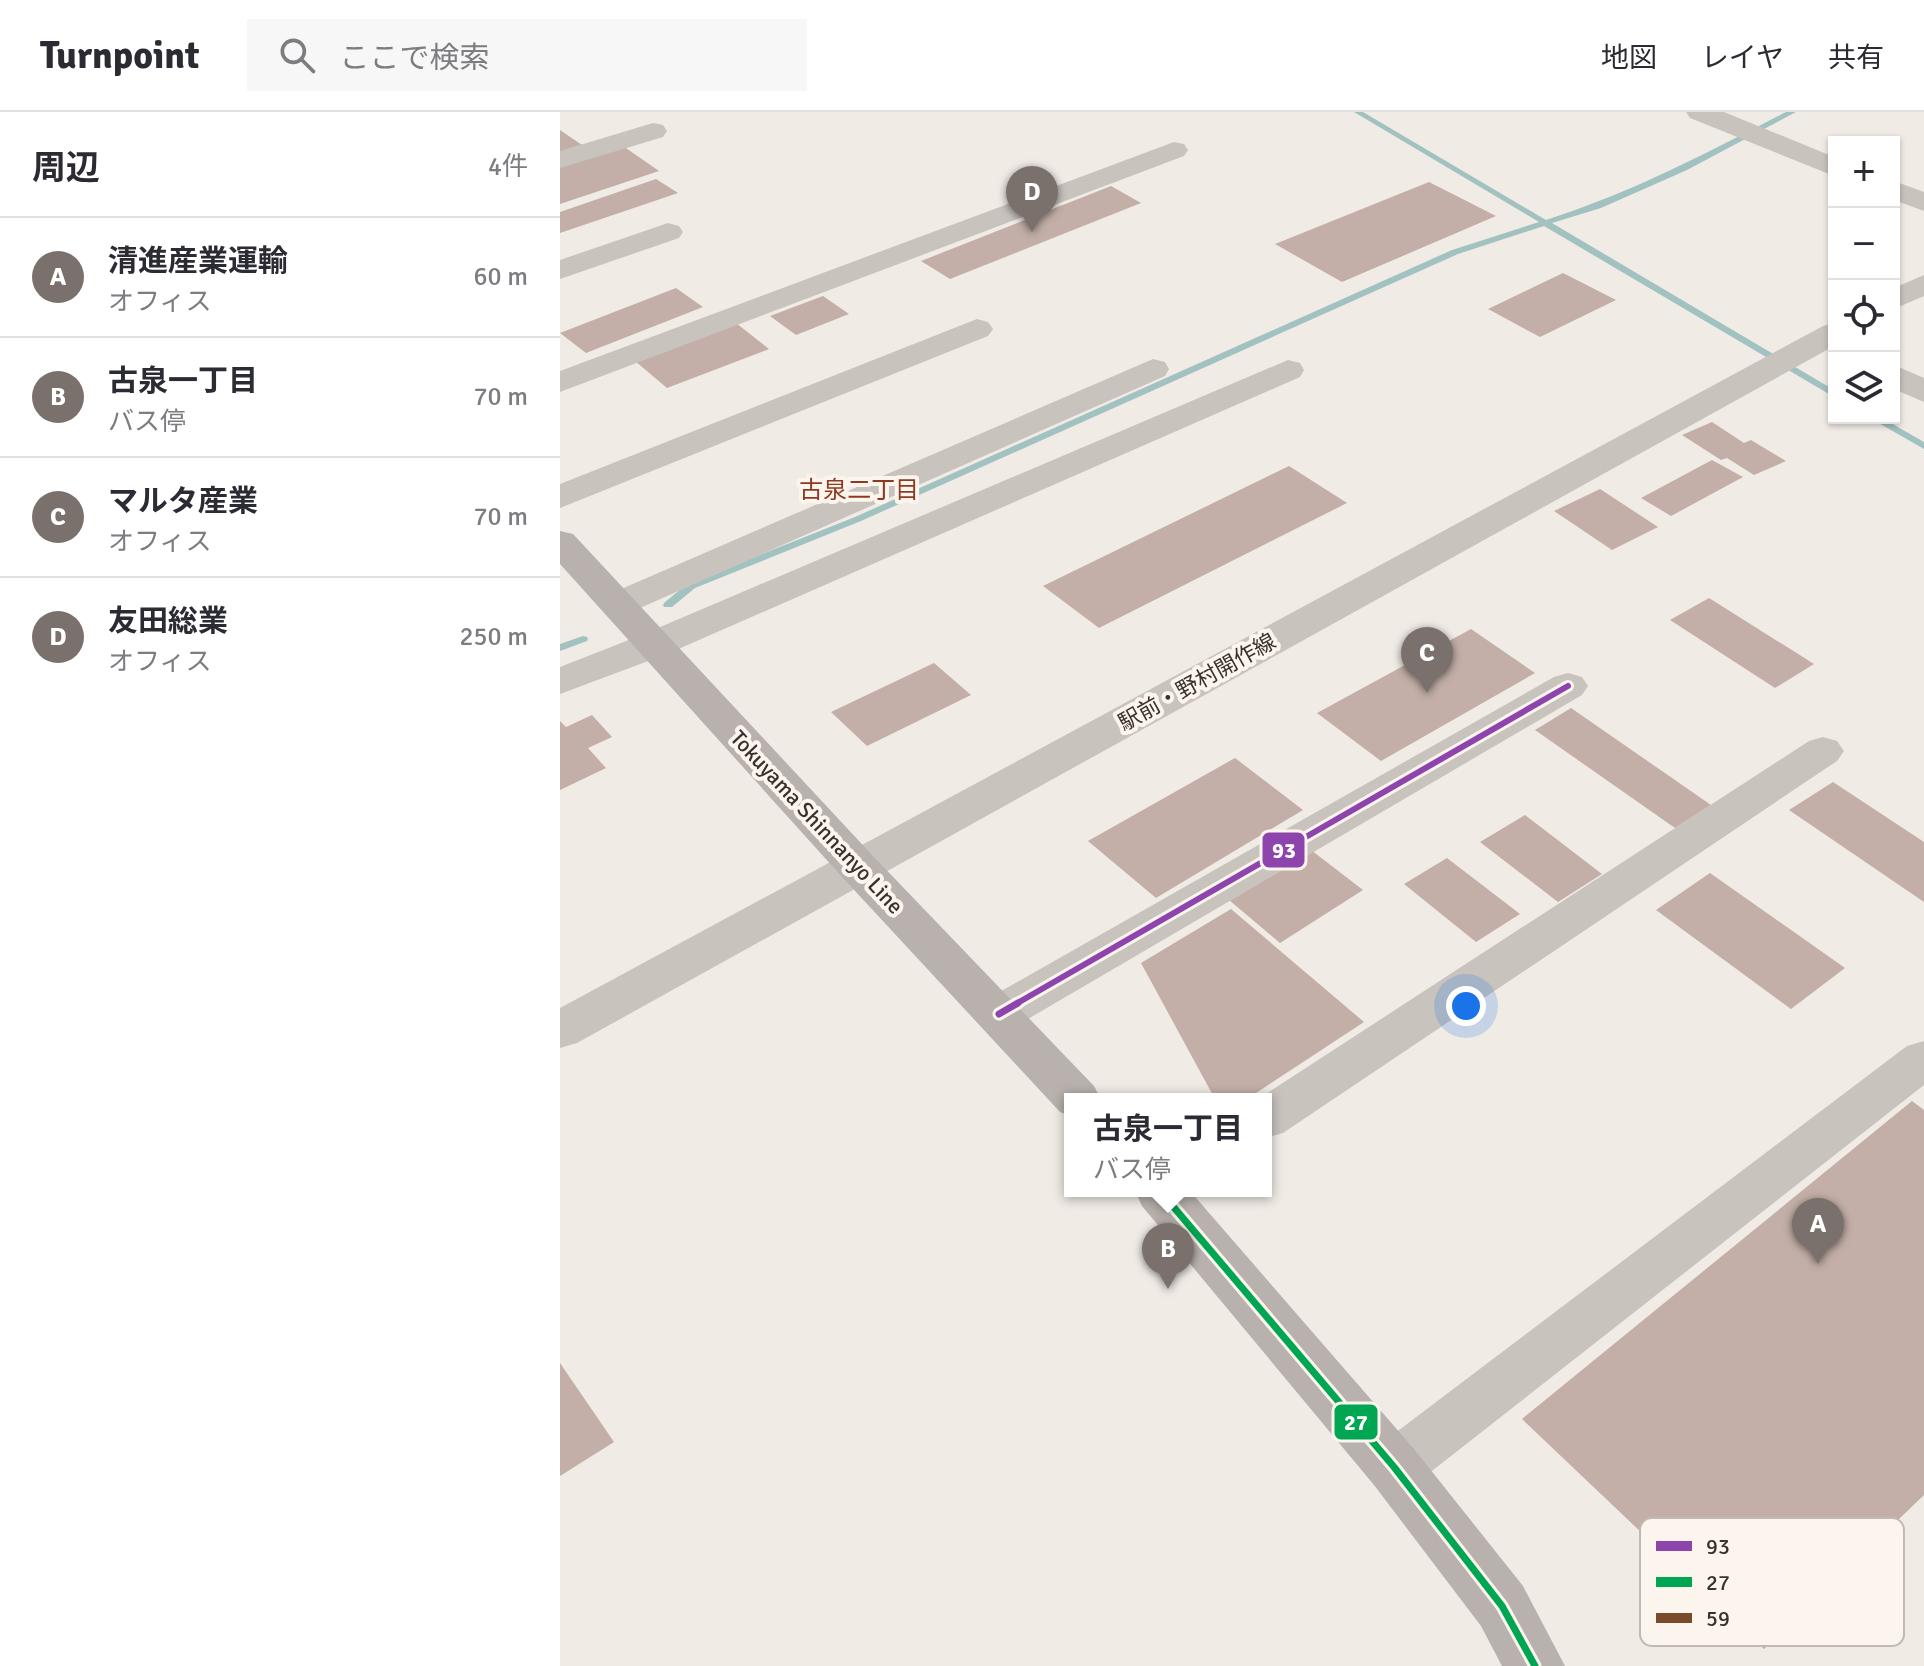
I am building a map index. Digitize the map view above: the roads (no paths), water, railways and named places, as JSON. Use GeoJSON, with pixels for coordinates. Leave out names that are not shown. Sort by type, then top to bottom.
{"type":"FeatureCollection","features":[{"type":"Feature","properties":{"kind":"main road","name":"Tokuyama Shinnanyo Line"},"geometry":{"type":"LineString","coordinates":[[560,542],[858,867],[1071,1093]]}},
{"type":"Feature","properties":{"kind":"main road"},"geometry":{"type":"LineString","coordinates":[[1165,1197],[1394,1467],[1502,1606],[1535,1666]]}},
{"type":"Feature","properties":{"kind":"street"},"geometry":{"type":"LineString","coordinates":[[1700,112],[1828,165]]}},
{"type":"Feature","properties":{"kind":"street"},"geometry":{"type":"LineString","coordinates":[[560,160],[653,131]]}},
{"type":"Feature","properties":{"kind":"street"},"geometry":{"type":"LineString","coordinates":[[560,382],[1174,150]]}},
{"type":"Feature","properties":{"kind":"street"},"geometry":{"type":"LineString","coordinates":[[1900,192],[1924,202]]}},
{"type":"Feature","properties":{"kind":"street"},"geometry":{"type":"LineString","coordinates":[[560,270],[668,232]]}},
{"type":"Feature","properties":{"kind":"street"},"geometry":{"type":"LineString","coordinates":[[1900,297],[1924,284]]}},
{"type":"Feature","properties":{"kind":"street"},"geometry":{"type":"LineString","coordinates":[[560,497],[977,329]]}},
{"type":"Feature","properties":{"kind":"street","name":"駅前・野村開作線"},"geometry":{"type":"LineString","coordinates":[[560,1030],[1828,339]]}},
{"type":"Feature","properties":{"kind":"street"},"geometry":{"type":"LineString","coordinates":[[618,604],[1153,369]]}},
{"type":"Feature","properties":{"kind":"street"},"geometry":{"type":"LineString","coordinates":[[560,681],[653,645],[1288,370]]}},
{"type":"Feature","properties":{"kind":"street"},"geometry":{"type":"LineString","coordinates":[[1900,378],[1924,392]]}},
{"type":"Feature","properties":{"kind":"street"},"geometry":{"type":"LineString","coordinates":[[999,1014],[1568,686]]}},
{"type":"Feature","properties":{"kind":"street"},"geometry":{"type":"LineString","coordinates":[[1272,1115],[1823,751]]}},
{"type":"Feature","properties":{"kind":"street"},"geometry":{"type":"LineString","coordinates":[[1394,1467],[1924,1059]]}},
{"type":"Feature","properties":{"kind":"waterway"},"geometry":{"type":"LineString","coordinates":[[1358,112],[1545,223]]}},
{"type":"Feature","properties":{"kind":"waterway"},"geometry":{"type":"LineString","coordinates":[[1545,223],[1598,206],[1684,168],[1792,112]]}},
{"type":"Feature","properties":{"kind":"waterway"},"geometry":{"type":"LineString","coordinates":[[668,605],[691,586],[858,519],[1455,252],[1545,223]]}},
{"type":"Feature","properties":{"kind":"waterway"},"geometry":{"type":"LineString","coordinates":[[1545,223],[1828,390]]}},
{"type":"Feature","properties":{"kind":"waterway"},"geometry":{"type":"LineString","coordinates":[[1886,424],[1924,446]]}},
{"type":"Feature","properties":{"kind":"waterway"},"geometry":{"type":"LineString","coordinates":[[560,648],[583,639]]}},
{"type":"Feature","properties":{"kind":"place","name":"友田総業"},"geometry":{"type":"Point","coordinates":[1032,232]}},
{"type":"Feature","properties":{"kind":"place","name":"マルタ産業"},"geometry":{"type":"Point","coordinates":[1427,693]}},
{"type":"Feature","properties":{"kind":"place","name":"清進産業運輸"},"geometry":{"type":"Point","coordinates":[1818,1264]}},
{"type":"Feature","properties":{"kind":"place","name":"古泉一丁目"},"geometry":{"type":"Point","coordinates":[1168,1289]}},
{"type":"Feature","properties":{"kind":"district","name":"古泉二丁目"},"geometry":{"type":"Point","coordinates":[859,490]}}]}
